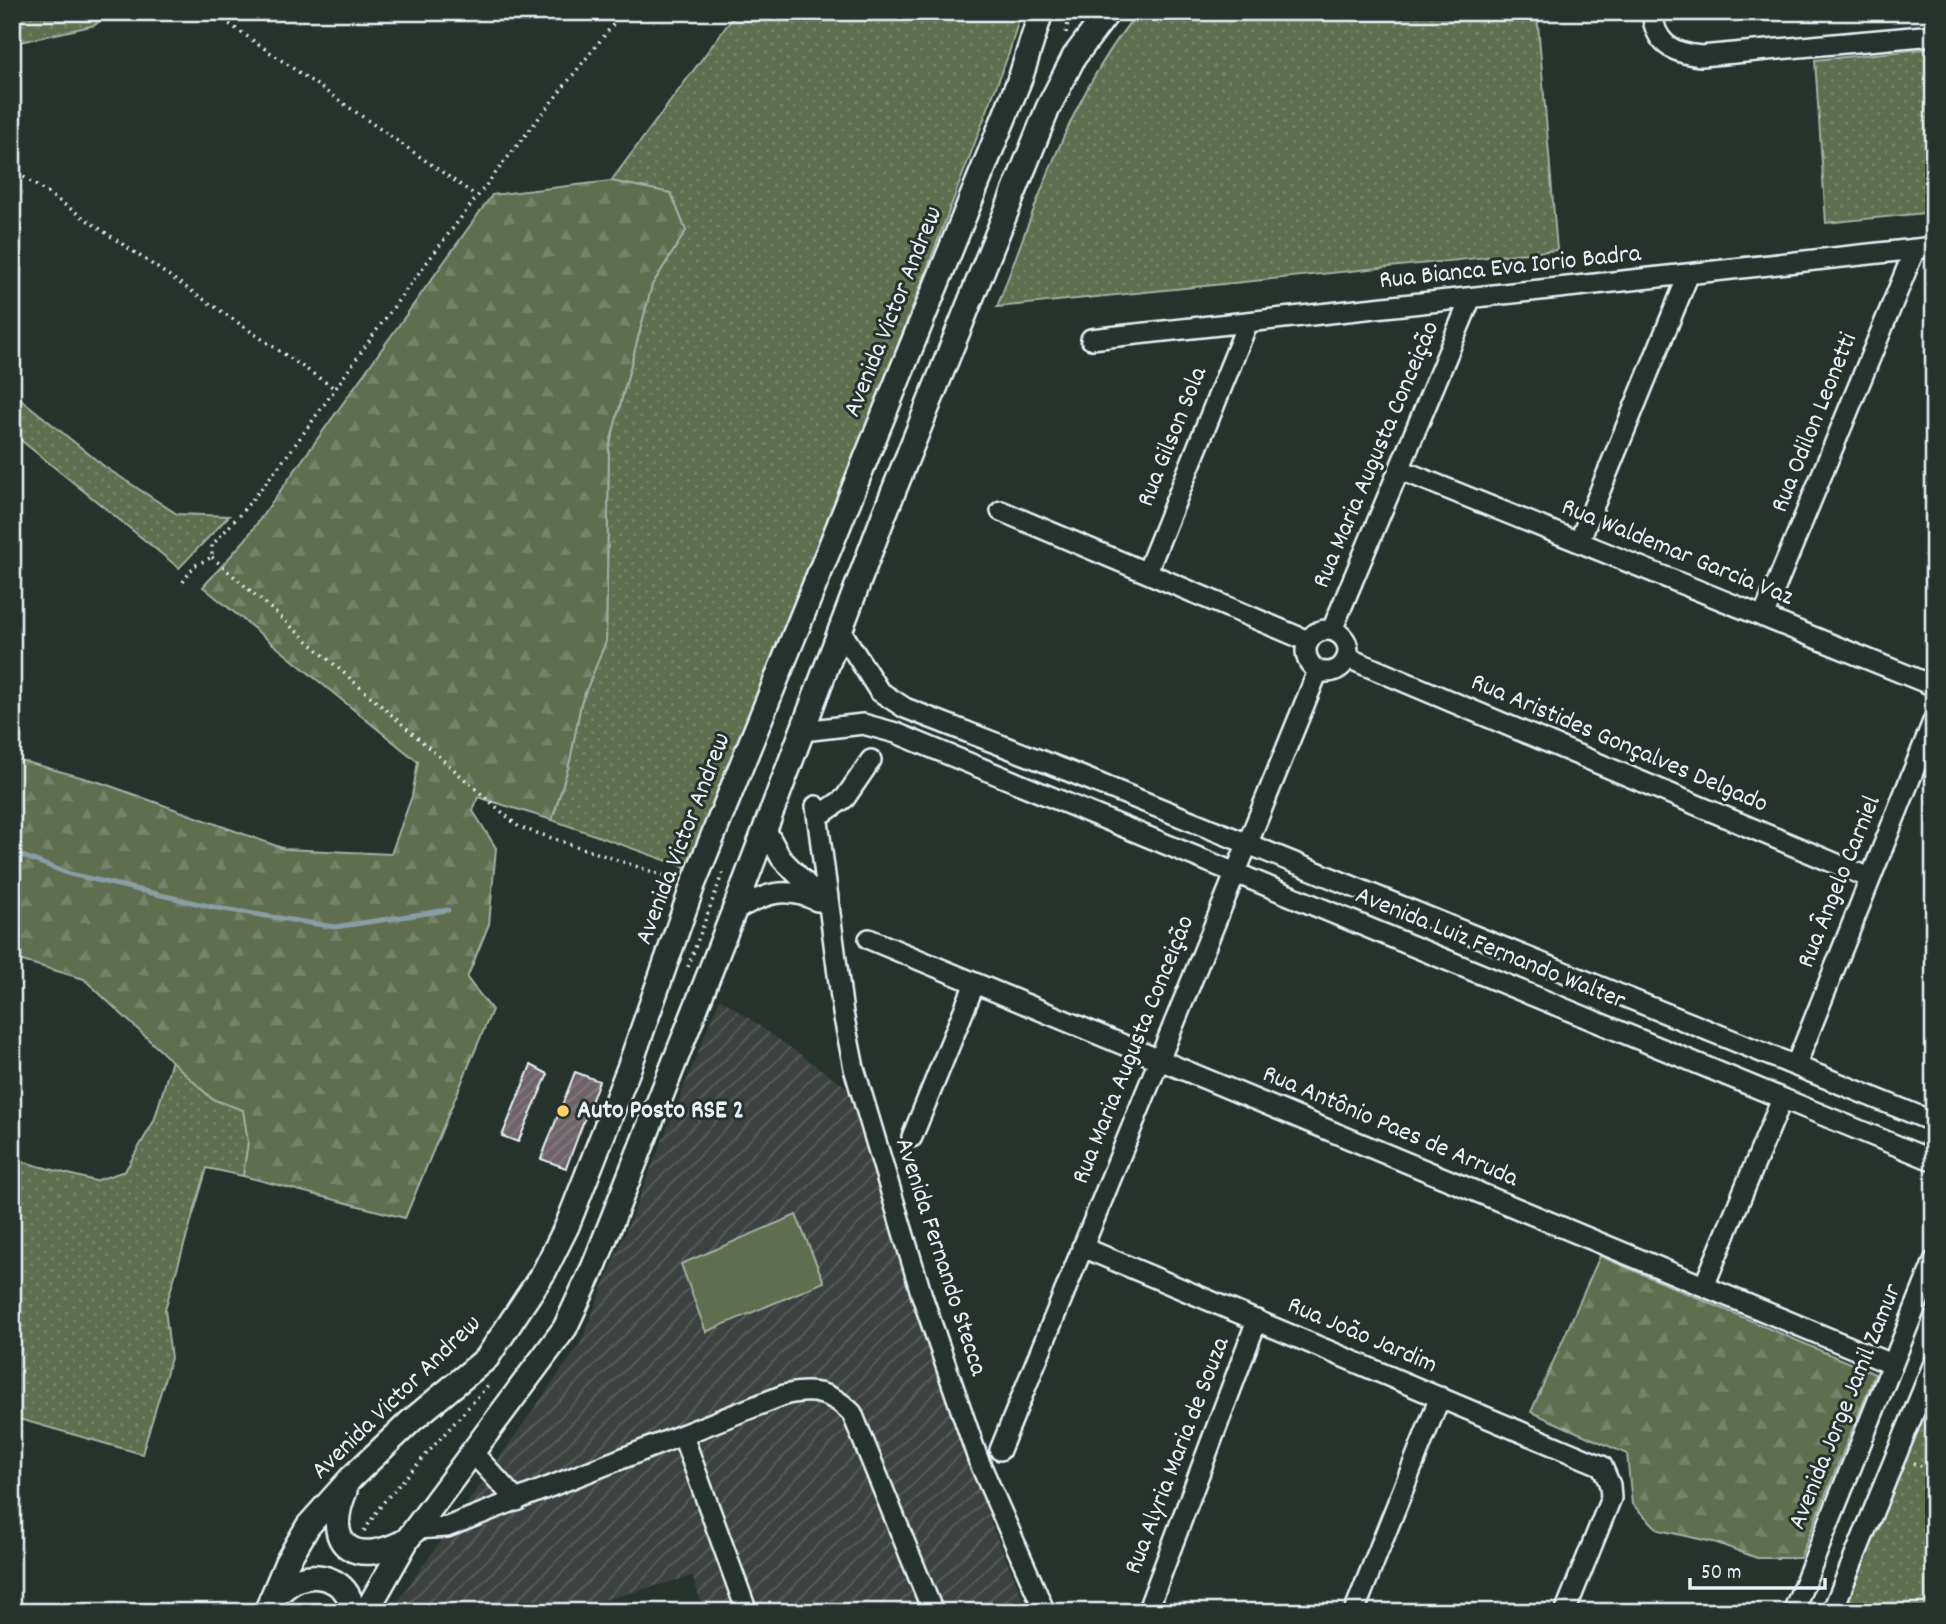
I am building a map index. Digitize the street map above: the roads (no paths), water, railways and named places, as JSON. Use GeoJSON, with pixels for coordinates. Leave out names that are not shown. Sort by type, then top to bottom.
{"type":"FeatureCollection","features":[{"type":"Feature","properties":{"kind":"main road","name":"Avenida Victor Andrew"},"geometry":{"type":"LineString","coordinates":[[268,1606],[308,1527],[351,1478],[411,1421],[487,1358],[544,1272],[567,1226],[629,1068],[693,885],[1021,76],[1041,12]]}},
{"type":"Feature","properties":{"kind":"main road"},"geometry":{"type":"LineString","coordinates":[[366,1612],[412,1535],[565,1328],[594,1266],[734,911],[884,515],[1048,108],[1074,57],[1108,12]]}},
{"type":"Feature","properties":{"kind":"main road"},"geometry":{"type":"LineString","coordinates":[[351,1478],[336,1512],[341,1538],[352,1550],[375,1554],[412,1535]]}},
{"type":"Feature","properties":{"kind":"main road"},"geometry":{"type":"LineString","coordinates":[[268,1606],[297,1579],[314,1576],[338,1582],[346,1590],[352,1612]]}},
{"type":"Feature","properties":{"kind":"street"},"geometry":{"type":"LineString","coordinates":[[1652,12],[1660,41],[1675,53],[1701,57],[1934,35]]}},
{"type":"Feature","properties":{"kind":"street","name":"Rua Bianca Eva Iorio Badra"},"geometry":{"type":"LineString","coordinates":[[1091,339],[1470,300],[1924,248]]}},
{"type":"Feature","properties":{"kind":"street","name":"Rua Odilon Leonetti"},"geometry":{"type":"LineString","coordinates":[[1763,617],[1924,248]]}},
{"type":"Feature","properties":{"kind":"street"},"geometry":{"type":"LineString","coordinates":[[1579,542],[1688,276]]}},
{"type":"Feature","properties":{"kind":"street","name":"Rua Maria Augusta Conceição"},"geometry":{"type":"LineString","coordinates":[[1332,630],[1470,300]]}},
{"type":"Feature","properties":{"kind":"street","name":"Rua Gilson Sola"},"geometry":{"type":"LineString","coordinates":[[1146,572],[1248,322]]}},
{"type":"Feature","properties":{"kind":"street","name":"Rua Waldemar Garcia Vaz"},"geometry":{"type":"LineString","coordinates":[[1401,470],[1934,686]]}},
{"type":"Feature","properties":{"kind":"street"},"geometry":{"type":"LineString","coordinates":[[1001,511],[1308,641]]}},
{"type":"Feature","properties":{"kind":"street"},"geometry":{"type":"LineString","coordinates":[[1332,630],[1348,644],[1345,664],[1332,672],[1318,671],[1308,661],[1308,641],[1319,632],[1332,630]]}},
{"type":"Feature","properties":{"kind":"street","name":"Avenida Luiz Fernando Walter"},"geometry":{"type":"LineString","coordinates":[[841,631],[879,691],[905,708],[1068,771],[1934,1122]]}},
{"type":"Feature","properties":{"kind":"street","name":"Rua Aristides Gonçalves Delgado"},"geometry":{"type":"LineString","coordinates":[[1348,658],[1870,878]]}},
{"type":"Feature","properties":{"kind":"street","name":"Rua Maria Augusta Conceição"},"geometry":{"type":"LineString","coordinates":[[1000,1450],[1318,671]]}},
{"type":"Feature","properties":{"kind":"street","name":"Rua Ângelo Carniel"},"geometry":{"type":"LineString","coordinates":[[1796,1065],[1934,719]]}},
{"type":"Feature","properties":{"kind":"street","name":"Avenida Luiz Fernando Walter"},"geometry":{"type":"LineString","coordinates":[[803,731],[863,724],[896,733],[1934,1161]]}},
{"type":"Feature","properties":{"kind":"street","name":"Avenida Fernando Stecca"},"geometry":{"type":"LineString","coordinates":[[871,760],[845,798],[817,811],[828,906],[854,1068],[922,1296],[978,1459],[1045,1612]]}},
{"type":"Feature","properties":{"kind":"street","name":"Avenida Luiz Fernando Walter"},"geometry":{"type":"LineString","coordinates":[[1026,786],[1024,779],[1032,771],[1068,771]]}},
{"type":"Feature","properties":{"kind":"street"},"geometry":{"type":"LineString","coordinates":[[765,828],[781,858],[828,906]]}},
{"type":"Feature","properties":{"kind":"street"},"geometry":{"type":"LineString","coordinates":[[734,911],[771,892],[788,891],[828,906]]}},
{"type":"Feature","properties":{"kind":"street","name":"Rua Antônio Paes de Arruda"},"geometry":{"type":"LineString","coordinates":[[870,939],[1891,1364]]}},
{"type":"Feature","properties":{"kind":"street"},"geometry":{"type":"LineString","coordinates":[[912,1137],[975,983]]}},
{"type":"Feature","properties":{"kind":"street"},"geometry":{"type":"LineString","coordinates":[[1704,1286],[1782,1099]]}},
{"type":"Feature","properties":{"kind":"street","name":"Rua João Jardim"},"geometry":{"type":"LineString","coordinates":[[1082,1247],[1602,1466],[1610,1485],[1611,1498],[1579,1578]]}},
{"type":"Feature","properties":{"kind":"street","name":"Avenida Jorge Jamil Zamur"},"geometry":{"type":"LineString","coordinates":[[1793,1612],[1934,1261]]}},
{"type":"Feature","properties":{"kind":"street","name":"Rua Alyria Maria de Souza"},"geometry":{"type":"LineString","coordinates":[[1147,1612],[1257,1320]]}},
{"type":"Feature","properties":{"kind":"street"},"geometry":{"type":"LineString","coordinates":[[1832,1612],[1934,1363]]}},
{"type":"Feature","properties":{"kind":"street"},"geometry":{"type":"LineString","coordinates":[[412,1535],[447,1527],[800,1391],[815,1392],[839,1399],[852,1413],[933,1612]]}},
{"type":"Feature","properties":{"kind":"street"},"geometry":{"type":"LineString","coordinates":[[1354,1612],[1440,1397]]}},
{"type":"Feature","properties":{"kind":"street"},"geometry":{"type":"LineString","coordinates":[[683,1436],[747,1612]]}},
{"type":"Feature","properties":{"kind":"street"},"geometry":{"type":"LineString","coordinates":[[473,1453],[517,1501]]}},
{"type":"Feature","properties":{"kind":"street"},"geometry":{"type":"LineString","coordinates":[[1565,1612],[1579,1578]]}},
{"type":"Feature","properties":{"kind":"street"},"geometry":{"type":"LineString","coordinates":[[1576,1612],[1579,1578]]}},
{"type":"Feature","properties":{"kind":"waterway"},"geometry":{"type":"LineString","coordinates":[[12,852],[70,874],[217,908],[335,927],[448,910]]}},
{"type":"Feature","properties":{"kind":"place","name":"Auto Posto RSE 2"},"geometry":{"type":"Point","coordinates":[563,1111]}}]}
